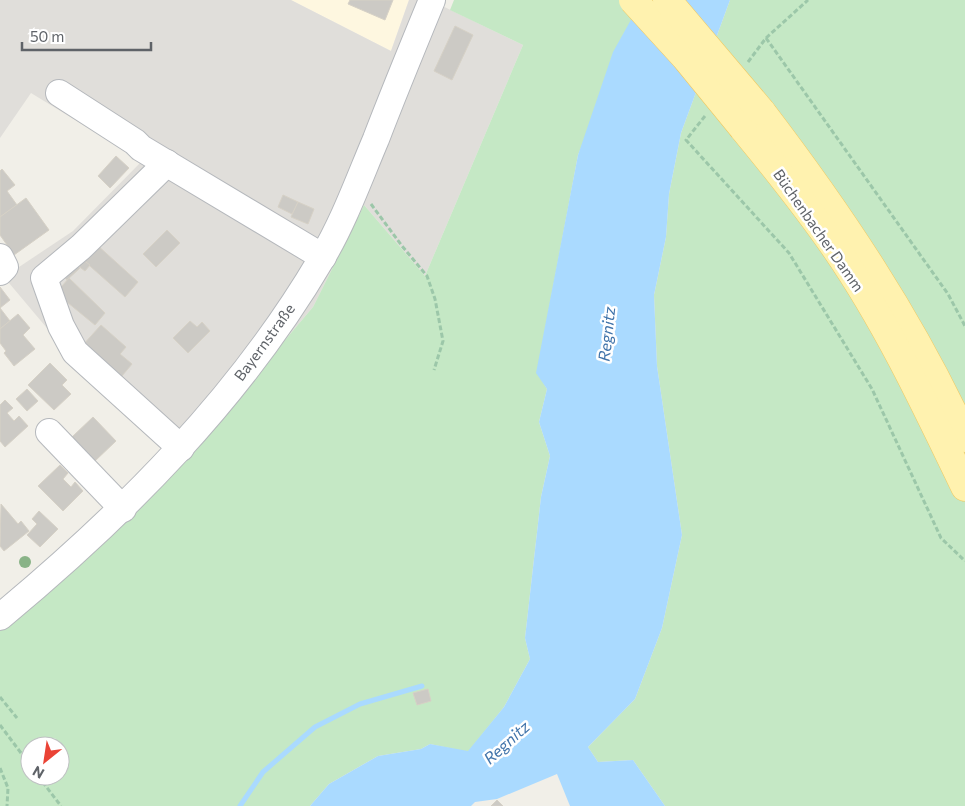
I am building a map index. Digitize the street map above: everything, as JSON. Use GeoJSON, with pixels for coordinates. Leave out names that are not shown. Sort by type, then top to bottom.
{"type":"FeatureCollection","features":[{"type":"Feature","properties":{"kind":"main road","name":"Büchenbacher Damm"},"geometry":{"type":"LineString","coordinates":[[633,0],[685,57],[752,119],[848,229],[946,396],[965,438]]}},
{"type":"Feature","properties":{"kind":"main road","name":"Büchenbacher Damm"},"geometry":{"type":"LineString","coordinates":[[667,0],[752,119],[793,190],[836,250],[885,329],[928,410],[965,487]]}},
{"type":"Feature","properties":{"kind":"street","name":"Bayernstraße"},"geometry":{"type":"LineString","coordinates":[[0,617],[123,508],[181,448],[250,364],[284,316],[323,256],[357,185],[432,0]]}},
{"type":"Feature","properties":{"kind":"street"},"geometry":{"type":"LineString","coordinates":[[59,93],[167,163],[323,256]]}},
{"type":"Feature","properties":{"kind":"street"},"geometry":{"type":"LineString","coordinates":[[167,163],[81,247],[44,278],[61,326],[75,352],[181,448]]}},
{"type":"Feature","properties":{"kind":"street"},"geometry":{"type":"LineString","coordinates":[[0,257],[5,268],[0,272]]}},
{"type":"Feature","properties":{"kind":"street"},"geometry":{"type":"LineString","coordinates":[[49,432],[123,508]]}},
{"type":"Feature","properties":{"kind":"path"},"geometry":{"type":"LineString","coordinates":[[743,67],[766,38],[808,0]]}},
{"type":"Feature","properties":{"kind":"path"},"geometry":{"type":"LineString","coordinates":[[766,38],[948,294],[965,326]]}},
{"type":"Feature","properties":{"kind":"path"},"geometry":{"type":"LineString","coordinates":[[709,111],[686,140],[789,254],[872,389],[941,538],[965,562]]}},
{"type":"Feature","properties":{"kind":"path"},"geometry":{"type":"LineString","coordinates":[[357,185],[402,246],[427,276],[435,299],[443,341],[434,370]]}},
{"type":"Feature","properties":{"kind":"path"},"geometry":{"type":"LineString","coordinates":[[0,697],[17,718]]}},
{"type":"Feature","properties":{"kind":"path"},"geometry":{"type":"LineString","coordinates":[[0,725],[20,752]]}},
{"type":"Feature","properties":{"kind":"path"},"geometry":{"type":"LineString","coordinates":[[0,768],[8,788],[7,806]]}},
{"type":"Feature","properties":{"kind":"path"},"geometry":{"type":"LineString","coordinates":[[46,786],[61,806]]}},
{"type":"Feature","properties":{"kind":"shaded area"},"geometry":{"type":"Polygon","coordinates":[[[0,0],[291,0],[391,51],[409,0],[430,0],[523,45],[425,276],[364,205],[313,307],[186,457],[67,352],[4,277],[73,231],[142,161],[31,93],[0,138],[0,0]]]}},
{"type":"Feature","properties":{"kind":"shaded area"},"geometry":{"type":"Polygon","coordinates":[[[291,0],[409,0],[391,51],[291,0]]]}},
{"type":"Feature","properties":{"kind":"green space"},"geometry":{"type":"Polygon","coordinates":[[[454,0],[642,0],[578,155],[537,372],[547,389],[539,422],[550,456],[541,497],[525,638],[530,659],[504,707],[468,752],[430,744],[421,749],[378,756],[329,784],[310,806],[0,806],[0,631],[133,513],[186,457],[313,307],[364,205],[425,276],[523,45],[450,10],[454,0]]]}},
{"type":"Feature","properties":{"kind":"green space"},"geometry":{"type":"Polygon","coordinates":[[[730,0],[965,0],[965,806],[665,806],[633,760],[598,762],[588,747],[635,699],[662,628],[682,535],[657,366],[654,295],[666,237],[669,194],[681,133],[730,0]]]}},
{"type":"Feature","properties":{"kind":"water","name":"Regnitz"},"geometry":{"type":"Polygon","coordinates":[[[642,0],[730,0],[681,133],[669,194],[666,237],[654,295],[657,366],[682,535],[662,628],[635,699],[588,747],[598,762],[633,760],[665,806],[570,806],[557,774],[497,799],[475,802],[471,806],[310,806],[329,784],[378,756],[421,749],[430,744],[468,751],[504,707],[530,659],[525,638],[541,497],[550,456],[539,422],[547,389],[536,373],[578,155],[613,52],[642,0]]]}},
{"type":"Feature","properties":{"kind":"building"},"geometry":{"type":"Polygon","coordinates":[[[350,0],[393,0],[385,20],[348,4],[350,0]]]}},
{"type":"Feature","properties":{"kind":"building"},"geometry":{"type":"Polygon","coordinates":[[[455,26],[473,35],[452,80],[434,71],[455,26]]]}},
{"type":"Feature","properties":{"kind":"building"},"geometry":{"type":"Polygon","coordinates":[[[116,156],[129,168],[110,188],[98,176],[116,156]]]}},
{"type":"Feature","properties":{"kind":"building"},"geometry":{"type":"Polygon","coordinates":[[[2,169],[15,185],[7,191],[17,205],[0,217],[0,171],[2,169]]]}},
{"type":"Feature","properties":{"kind":"building"},"geometry":{"type":"Polygon","coordinates":[[[283,195],[298,202],[292,214],[278,207],[283,195]]]}},
{"type":"Feature","properties":{"kind":"building"},"geometry":{"type":"Polygon","coordinates":[[[26,198],[49,230],[14,255],[0,235],[0,217],[26,198]]]}},
{"type":"Feature","properties":{"kind":"building"},"geometry":{"type":"Polygon","coordinates":[[[298,202],[314,209],[308,224],[291,217],[298,202]]]}},
{"type":"Feature","properties":{"kind":"building"},"geometry":{"type":"Polygon","coordinates":[[[167,230],[180,243],[156,267],[143,254],[167,230]]]}},
{"type":"Feature","properties":{"kind":"building"},"geometry":{"type":"Polygon","coordinates":[[[96,244],[138,282],[125,297],[82,259],[96,244]]]}},
{"type":"Feature","properties":{"kind":"building"},"geometry":{"type":"Polygon","coordinates":[[[82,259],[90,265],[85,271],[77,265],[82,259]]]}},
{"type":"Feature","properties":{"kind":"building"},"geometry":{"type":"Polygon","coordinates":[[[74,261],[80,268],[67,280],[62,275],[74,261]]]}},
{"type":"Feature","properties":{"kind":"building"},"geometry":{"type":"Polygon","coordinates":[[[69,278],[105,313],[95,325],[56,293],[69,278]]]}},
{"type":"Feature","properties":{"kind":"building"},"geometry":{"type":"Polygon","coordinates":[[[0,287],[10,300],[0,308],[0,287]]]}},
{"type":"Feature","properties":{"kind":"building"},"geometry":{"type":"Polygon","coordinates":[[[0,308],[10,321],[0,329],[0,308]]]}},
{"type":"Feature","properties":{"kind":"building"},"geometry":{"type":"Polygon","coordinates":[[[18,314],[30,328],[23,335],[35,349],[14,366],[4,353],[6,351],[0,343],[0,329],[18,314]]]}},
{"type":"Feature","properties":{"kind":"building"},"geometry":{"type":"Polygon","coordinates":[[[190,321],[197,327],[202,322],[210,331],[188,353],[173,338],[190,321]]]}},
{"type":"Feature","properties":{"kind":"building"},"geometry":{"type":"Polygon","coordinates":[[[101,325],[126,347],[120,354],[132,364],[116,383],[82,346],[101,325]]]}},
{"type":"Feature","properties":{"kind":"building"},"geometry":{"type":"Polygon","coordinates":[[[50,363],[67,380],[62,385],[71,394],[54,410],[28,385],[50,363]]]}},
{"type":"Feature","properties":{"kind":"building"},"geometry":{"type":"Polygon","coordinates":[[[27,389],[38,401],[27,411],[16,399],[27,389]]]}},
{"type":"Feature","properties":{"kind":"building"},"geometry":{"type":"Polygon","coordinates":[[[5,400],[13,408],[7,413],[14,421],[19,416],[28,426],[5,447],[0,441],[0,405],[5,400]]]}},
{"type":"Feature","properties":{"kind":"building"},"geometry":{"type":"Polygon","coordinates":[[[93,417],[116,441],[95,461],[72,437],[93,417]]]}},
{"type":"Feature","properties":{"kind":"building"},"geometry":{"type":"Polygon","coordinates":[[[60,465],[68,473],[63,479],[71,487],[75,482],[83,491],[63,511],[38,486],[60,465]]]}},
{"type":"Feature","properties":{"kind":"building"},"geometry":{"type":"Polygon","coordinates":[[[1,504],[18,524],[21,521],[29,531],[4,551],[0,546],[1,504]]]}},
{"type":"Feature","properties":{"kind":"building"},"geometry":{"type":"Polygon","coordinates":[[[39,511],[58,529],[40,547],[27,535],[37,524],[32,519],[39,511]]]}},
{"type":"Feature","properties":{"kind":"building"},"geometry":{"type":"Polygon","coordinates":[[[428,689],[431,701],[417,705],[413,693],[428,689]]]}},
{"type":"Feature","properties":{"kind":"building"},"geometry":{"type":"Polygon","coordinates":[[[497,800],[503,806],[491,806],[497,800]]]}},
{"type":"Feature","properties":{"kind":"waterway"},"geometry":{"type":"LineString","coordinates":[[240,806],[263,772],[315,727],[360,704],[422,686]]}}]}
